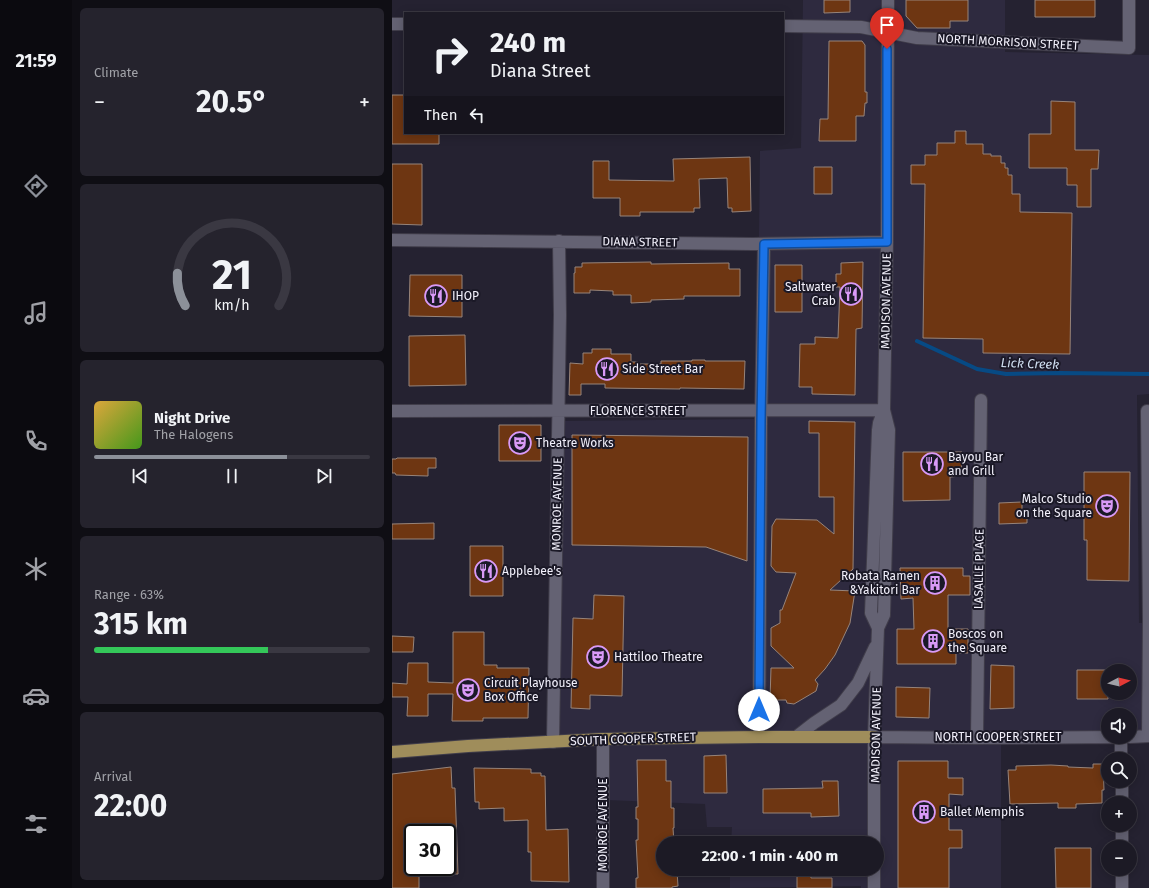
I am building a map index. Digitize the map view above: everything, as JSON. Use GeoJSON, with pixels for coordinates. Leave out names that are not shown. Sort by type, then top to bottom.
{"type":"FeatureCollection","features":[{"type":"Feature","properties":{"kind":"main road","name":"SOUTH COOPER STREET"},"geometry":{"type":"LineString","coordinates":[[392,752],[468,746],[603,739],[759,737],[874,738]]}},
{"type":"Feature","properties":{"kind":"street","name":"MADISON AVENUE"},"geometry":{"type":"LineString","coordinates":[[874,836],[874,738],[878,628],[871,613],[871,605],[878,430],[884,410],[887,242],[888,0]]}},
{"type":"Feature","properties":{"kind":"street","name":"NORTH MORRISON STREET"},"geometry":{"type":"LineString","coordinates":[[784,26],[861,27],[917,38],[1129,48],[1129,0]]}},
{"type":"Feature","properties":{"kind":"street"},"geometry":{"type":"LineString","coordinates":[[392,24],[404,24]]}},
{"type":"Feature","properties":{"kind":"street","name":"DIANA STREET"},"geometry":{"type":"LineString","coordinates":[[392,240],[764,244],[887,242]]}},
{"type":"Feature","properties":{"kind":"street","name":"MONROE AVENUE"},"geometry":{"type":"LineString","coordinates":[[553,742],[559,241]]}},
{"type":"Feature","properties":{"kind":"street"},"geometry":{"type":"LineString","coordinates":[[759,737],[761,410],[764,244]]}},
{"type":"Feature","properties":{"kind":"street","name":"LASALLE PLACE"},"geometry":{"type":"LineString","coordinates":[[977,738],[981,400]]}},
{"type":"Feature","properties":{"kind":"street","name":"FLORENCE STREET"},"geometry":{"type":"LineString","coordinates":[[392,411],[884,410]]}},
{"type":"Feature","properties":{"kind":"street"},"geometry":{"type":"LineString","coordinates":[[1137,737],[1148,736],[1149,621],[1147,411]]}},
{"type":"Feature","properties":{"kind":"street"},"geometry":{"type":"LineString","coordinates":[[796,737],[814,722],[842,705],[858,683],[878,640]]}},
{"type":"Feature","properties":{"kind":"street","name":"NORTH COOPER STREET"},"geometry":{"type":"LineString","coordinates":[[874,738],[1101,737]]}},
{"type":"Feature","properties":{"kind":"street","name":"MONROE AVENUE"},"geometry":{"type":"LineString","coordinates":[[603,739],[603,888]]}},
{"type":"Feature","properties":{"kind":"street"},"geometry":{"type":"LineString","coordinates":[[874,876],[874,888]]}},
{"type":"Feature","properties":{"kind":"street"},"geometry":{"type":"LineString","coordinates":[[1122,876],[1122,888]]}},
{"type":"Feature","properties":{"kind":"shaded area"},"geometry":{"type":"Polygon","coordinates":[[[803,0],[1005,0],[1005,52],[1149,55],[1149,394],[1137,395],[1139,623],[1149,623],[1149,736],[1137,736],[1137,708],[1101,708],[1101,736],[1001,737],[1001,888],[861,888],[861,886],[730,888],[730,876],[884,876],[884,836],[731,836],[732,827],[707,827],[705,804],[607,800],[607,736],[560,737],[561,421],[757,419],[760,151],[801,148],[803,0]]]}},
{"type":"Feature","properties":{"kind":"building"},"geometry":{"type":"Polygon","coordinates":[[[824,0],[850,0],[850,12],[824,13],[824,0]]]}},
{"type":"Feature","properties":{"kind":"building"},"geometry":{"type":"Polygon","coordinates":[[[906,0],[968,0],[968,21],[950,21],[950,28],[917,28],[906,16],[906,0]]]}},
{"type":"Feature","properties":{"kind":"building"},"geometry":{"type":"Polygon","coordinates":[[[1035,0],[1095,0],[1095,17],[1035,17],[1035,0]]]}},
{"type":"Feature","properties":{"kind":"building"},"geometry":{"type":"Polygon","coordinates":[[[829,41],[862,41],[865,45],[865,92],[867,92],[867,103],[865,103],[864,116],[856,116],[856,141],[819,141],[820,119],[828,119],[829,41]]]}},
{"type":"Feature","properties":{"kind":"building"},"geometry":{"type":"Polygon","coordinates":[[[392,95],[404,95],[404,134],[439,134],[439,144],[392,144],[392,95]]]}},
{"type":"Feature","properties":{"kind":"building"},"geometry":{"type":"Polygon","coordinates":[[[1051,101],[1075,102],[1075,150],[1099,150],[1098,169],[1091,169],[1091,207],[1077,207],[1077,185],[1067,185],[1067,168],[1029,168],[1029,134],[1051,134],[1051,101]]]}},
{"type":"Feature","properties":{"kind":"building"},"geometry":{"type":"Polygon","coordinates":[[[955,131],[966,131],[966,144],[983,144],[983,154],[1001,156],[1001,163],[1005,163],[1005,168],[1008,168],[1008,175],[1012,175],[1012,194],[1020,194],[1020,212],[1072,213],[1070,354],[983,353],[983,339],[923,338],[925,184],[911,184],[911,165],[925,165],[925,155],[937,155],[937,143],[955,143],[955,131]]]}},
{"type":"Feature","properties":{"kind":"building"},"geometry":{"type":"Polygon","coordinates":[[[750,157],[751,211],[732,212],[732,208],[728,208],[727,178],[699,179],[700,208],[694,208],[694,212],[640,212],[640,216],[620,216],[620,198],[593,198],[593,161],[609,161],[609,180],[674,181],[673,159],[750,157]]]}},
{"type":"Feature","properties":{"kind":"building"},"geometry":{"type":"Polygon","coordinates":[[[392,164],[422,164],[422,225],[392,224],[392,164]]]}},
{"type":"Feature","properties":{"kind":"building"},"geometry":{"type":"Polygon","coordinates":[[[814,167],[832,167],[832,194],[814,194],[814,167]]]}},
{"type":"Feature","properties":{"kind":"building"},"geometry":{"type":"Polygon","coordinates":[[[651,262],[651,264],[729,263],[729,269],[740,269],[740,296],[684,296],[684,299],[651,300],[651,302],[631,303],[631,295],[613,295],[613,291],[590,290],[590,293],[574,293],[575,267],[582,267],[582,263],[651,262]]]}},
{"type":"Feature","properties":{"kind":"building"},"geometry":{"type":"Polygon","coordinates":[[[863,262],[862,328],[856,329],[855,395],[812,394],[812,387],[799,387],[800,344],[815,344],[815,337],[838,338],[840,287],[836,287],[836,274],[841,274],[841,263],[863,262]]]}},
{"type":"Feature","properties":{"kind":"building"},"geometry":{"type":"Polygon","coordinates":[[[775,265],[802,265],[802,312],[775,312],[775,265]]]}},
{"type":"Feature","properties":{"kind":"building","name":"IHOP"},"geometry":{"type":"Polygon","coordinates":[[[410,275],[462,275],[462,317],[409,316],[410,275]]]}},
{"type":"Feature","properties":{"kind":"building"},"geometry":{"type":"Polygon","coordinates":[[[465,335],[466,385],[409,386],[409,336],[465,335]]]}},
{"type":"Feature","properties":{"kind":"building"},"geometry":{"type":"Polygon","coordinates":[[[592,349],[611,349],[611,354],[631,354],[631,362],[638,362],[639,364],[661,364],[661,361],[692,360],[745,361],[744,389],[605,388],[605,384],[581,384],[581,395],[569,395],[570,363],[583,364],[583,353],[592,353],[592,349]]]}},
{"type":"Feature","properties":{"kind":"building"},"geometry":{"type":"Polygon","coordinates":[[[809,421],[855,422],[853,569],[830,590],[855,591],[850,623],[835,655],[815,680],[818,684],[816,691],[794,704],[787,703],[786,700],[770,700],[771,668],[794,668],[771,646],[771,628],[780,623],[780,610],[782,610],[796,573],[776,572],[771,566],[772,526],[776,519],[817,520],[834,534],[834,497],[819,497],[819,433],[809,433],[809,421]]]}},
{"type":"Feature","properties":{"kind":"building","name":"Theatre Works"},"geometry":{"type":"Polygon","coordinates":[[[499,425],[541,425],[541,461],[499,461],[499,425]]]}},
{"type":"Feature","properties":{"kind":"building"},"geometry":{"type":"Polygon","coordinates":[[[572,435],[748,437],[747,561],[706,547],[572,545],[572,435]]]}},
{"type":"Feature","properties":{"kind":"building","name":"Bayou Bar and Grill"},"geometry":{"type":"Polygon","coordinates":[[[903,452],[962,452],[961,476],[950,477],[950,500],[903,501],[903,452]]]}},
{"type":"Feature","properties":{"kind":"building"},"geometry":{"type":"Polygon","coordinates":[[[436,458],[436,468],[428,468],[428,476],[396,475],[395,473],[392,473],[392,459],[436,458]]]}},
{"type":"Feature","properties":{"kind":"building","name":"Malco Studio on the Square"},"geometry":{"type":"Polygon","coordinates":[[[1084,472],[1130,472],[1129,581],[1087,580],[1087,540],[1084,540],[1084,472]]]}},
{"type":"Feature","properties":{"kind":"building"},"geometry":{"type":"Polygon","coordinates":[[[1022,502],[1022,510],[1027,510],[1027,523],[999,524],[999,503],[1022,502]]]}},
{"type":"Feature","properties":{"kind":"building"},"geometry":{"type":"Polygon","coordinates":[[[434,523],[434,539],[392,539],[392,524],[434,523]]]}},
{"type":"Feature","properties":{"kind":"building","name":"Applebee's"},"geometry":{"type":"Polygon","coordinates":[[[470,546],[503,546],[503,596],[470,596],[470,546]]]}},
{"type":"Feature","properties":{"kind":"building"},"geometry":{"type":"Polygon","coordinates":[[[900,568],[963,568],[963,576],[970,576],[970,595],[948,595],[948,629],[968,629],[968,653],[956,653],[956,664],[897,664],[897,629],[914,629],[913,598],[901,599],[900,568]]]}},
{"type":"Feature","properties":{"kind":"building","name":"Hattiloo Theatre"},"geometry":{"type":"Polygon","coordinates":[[[594,595],[624,596],[622,696],[590,695],[590,709],[571,708],[573,618],[593,619],[594,595]]]}},
{"type":"Feature","properties":{"kind":"building"},"geometry":{"type":"Polygon","coordinates":[[[453,632],[484,632],[484,665],[497,665],[497,668],[529,668],[528,718],[483,718],[483,721],[452,721],[453,694],[428,694],[428,716],[407,716],[408,697],[392,697],[392,683],[407,684],[408,663],[428,663],[428,682],[453,683],[453,632]]]}},
{"type":"Feature","properties":{"kind":"building"},"geometry":{"type":"Polygon","coordinates":[[[392,636],[414,637],[413,652],[392,652],[392,636]]]}},
{"type":"Feature","properties":{"kind":"building"},"geometry":{"type":"Polygon","coordinates":[[[991,665],[1014,666],[1014,708],[990,709],[991,665]]]}},
{"type":"Feature","properties":{"kind":"building"},"geometry":{"type":"Polygon","coordinates":[[[1077,670],[1101,670],[1101,699],[1077,699],[1077,670]]]}},
{"type":"Feature","properties":{"kind":"building"},"geometry":{"type":"Polygon","coordinates":[[[896,687],[930,688],[929,718],[896,717],[896,687]]]}},
{"type":"Feature","properties":{"kind":"building"},"geometry":{"type":"Polygon","coordinates":[[[726,755],[727,793],[704,793],[704,756],[726,755]]]}},
{"type":"Feature","properties":{"kind":"building"},"geometry":{"type":"Polygon","coordinates":[[[637,760],[666,760],[666,781],[671,781],[671,808],[674,808],[674,836],[656,836],[656,876],[677,876],[678,886],[672,888],[636,888],[636,878],[638,878],[636,840],[638,840],[638,819],[636,819],[636,807],[638,807],[637,760]]]}},
{"type":"Feature","properties":{"kind":"building","name":"Ballet Memphis"},"geometry":{"type":"Polygon","coordinates":[[[898,761],[948,761],[948,778],[963,778],[963,795],[949,794],[949,830],[962,830],[962,848],[949,848],[949,888],[898,888],[898,761]]]}},
{"type":"Feature","properties":{"kind":"building"},"geometry":{"type":"Polygon","coordinates":[[[1093,764],[1101,764],[1101,788],[1104,788],[1104,790],[1102,790],[1101,803],[1076,804],[1076,808],[1058,808],[1058,803],[1010,804],[1008,770],[1016,770],[1016,766],[1051,765],[1093,768],[1093,764]]]}},
{"type":"Feature","properties":{"kind":"building"},"geometry":{"type":"Polygon","coordinates":[[[451,767],[452,788],[455,788],[458,874],[456,874],[456,824],[404,824],[404,876],[419,876],[419,888],[392,888],[392,774],[451,767]]]}},
{"type":"Feature","properties":{"kind":"building"},"geometry":{"type":"Polygon","coordinates":[[[474,768],[531,769],[531,773],[541,773],[541,776],[545,776],[546,830],[568,829],[569,882],[531,881],[531,852],[528,852],[528,820],[504,821],[504,808],[479,809],[479,802],[475,802],[474,768]]]}},
{"type":"Feature","properties":{"kind":"building"},"geometry":{"type":"Polygon","coordinates":[[[822,781],[838,781],[839,816],[811,817],[811,813],[763,813],[763,789],[823,788],[822,781]]]}},
{"type":"Feature","properties":{"kind":"building"},"geometry":{"type":"Polygon","coordinates":[[[1055,848],[1091,848],[1091,888],[1056,888],[1055,848]]]}},
{"type":"Feature","properties":{"kind":"building"},"geometry":{"type":"Polygon","coordinates":[[[797,876],[832,878],[832,888],[797,888],[797,876]]]}},
{"type":"Feature","properties":{"kind":"waterway","name":"Lick Creek"},"geometry":{"type":"LineString","coordinates":[[917,341],[977,369],[1006,374],[1149,374]]}},
{"type":"Feature","properties":{"kind":"place","name":"Saltwater Crab"},"geometry":{"type":"Point","coordinates":[851,294]}},
{"type":"Feature","properties":{"kind":"place","name":"IHOP"},"geometry":{"type":"Point","coordinates":[436,296]}},
{"type":"Feature","properties":{"kind":"place","name":"Side Street Bar"},"geometry":{"type":"Point","coordinates":[607,369]}},
{"type":"Feature","properties":{"kind":"place","name":"Theatre Works"},"geometry":{"type":"Point","coordinates":[520,443]}},
{"type":"Feature","properties":{"kind":"place","name":"Bayou Bar and Grill"},"geometry":{"type":"Point","coordinates":[932,464]}},
{"type":"Feature","properties":{"kind":"place","name":"Malco Studio on the Square"},"geometry":{"type":"Point","coordinates":[1107,506]}},
{"type":"Feature","properties":{"kind":"place","name":"Applebee's"},"geometry":{"type":"Point","coordinates":[486,571]}},
{"type":"Feature","properties":{"kind":"place","name":"Robata Ramen &Yakitori Bar"},"geometry":{"type":"Point","coordinates":[935,583]}},
{"type":"Feature","properties":{"kind":"place","name":"Boscos on the Square"},"geometry":{"type":"Point","coordinates":[933,641]}},
{"type":"Feature","properties":{"kind":"place","name":"Hattiloo Theatre"},"geometry":{"type":"Point","coordinates":[598,657]}},
{"type":"Feature","properties":{"kind":"place","name":"Circuit Playhouse Box Office"},"geometry":{"type":"Point","coordinates":[468,690]}},
{"type":"Feature","properties":{"kind":"place","name":"Ballet Memphis"},"geometry":{"type":"Point","coordinates":[924,812]}},
{"type":"Feature","properties":{"kind":"route"},"geometry":{"type":"LineString","coordinates":[[759,710],[764,244],[887,242],[887,49]]}}]}
